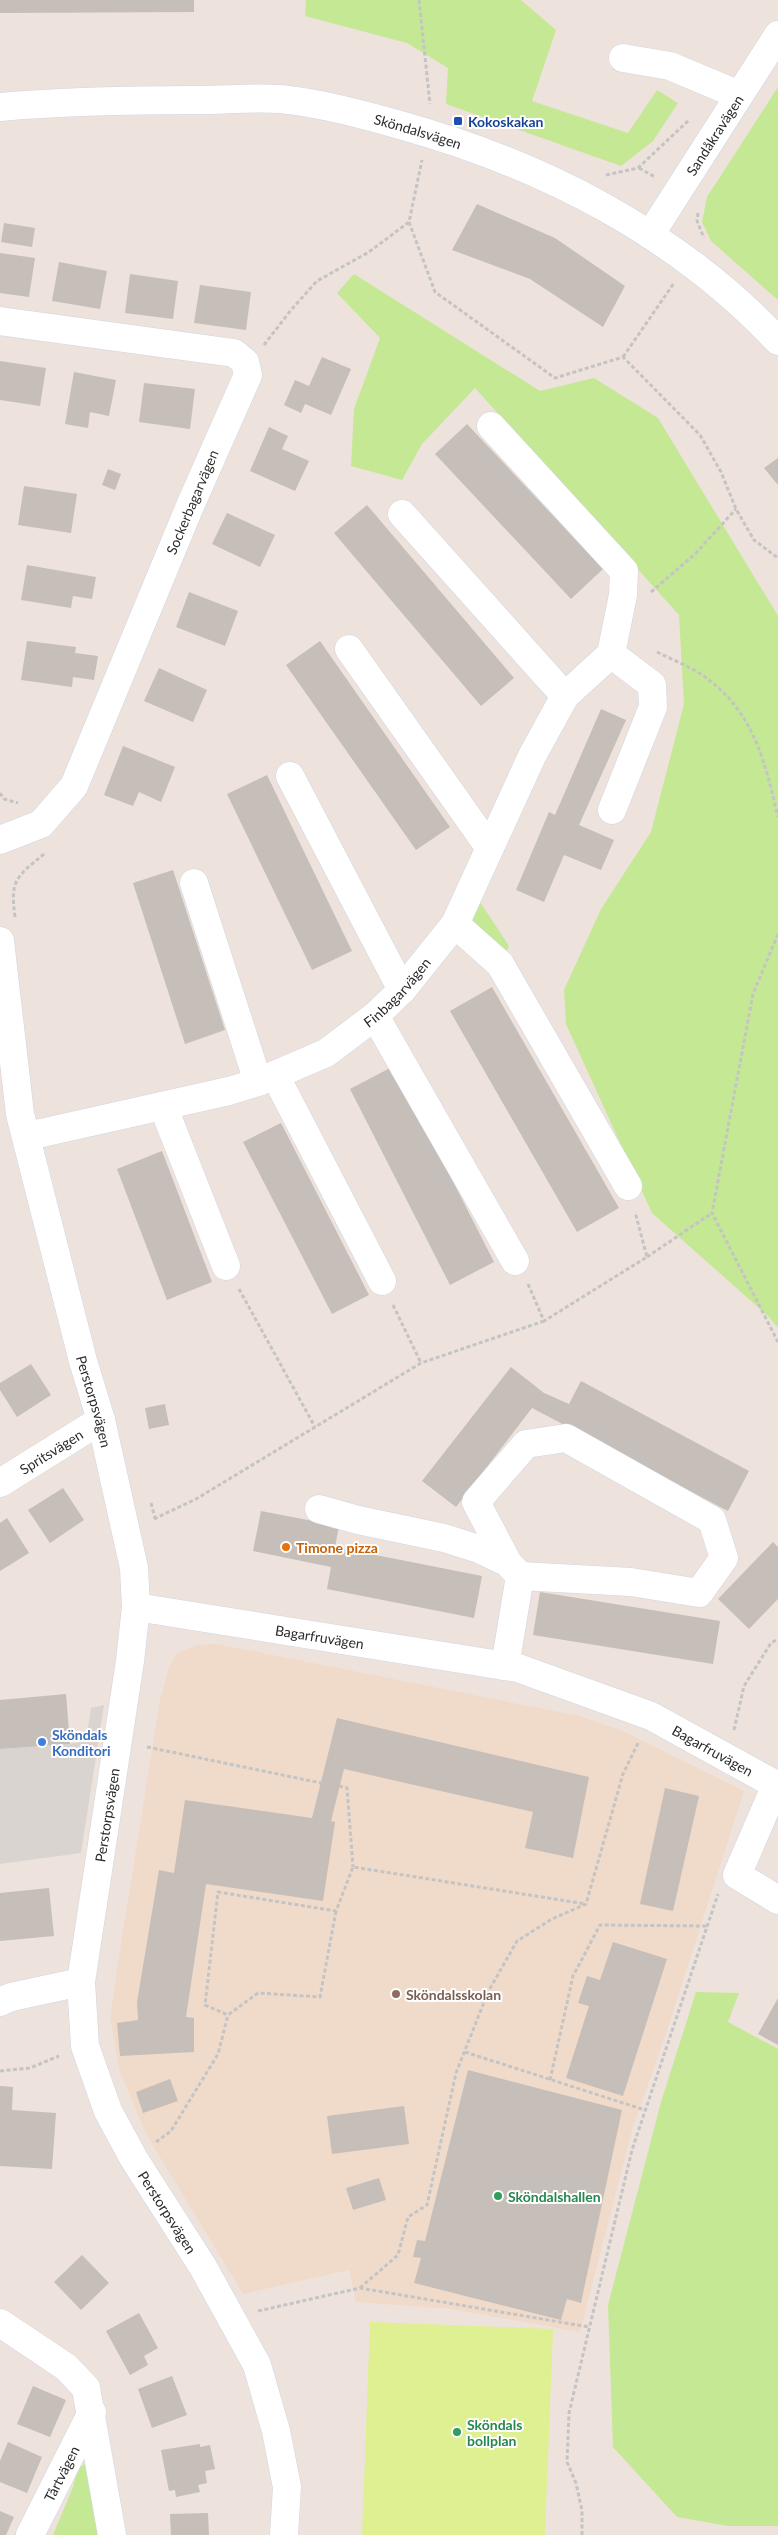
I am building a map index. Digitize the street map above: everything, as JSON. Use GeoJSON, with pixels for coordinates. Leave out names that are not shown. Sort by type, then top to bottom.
{"type":"FeatureCollection","features":[{"type":"Feature","properties":{"kind":"street","name":"Sandåkravägen"},"geometry":{"type":"LineString","coordinates":[[650,235],[730,92],[778,35]]}},
{"type":"Feature","properties":{"kind":"street"},"geometry":{"type":"LineString","coordinates":[[623,58],[670,66],[730,92]]}},
{"type":"Feature","properties":{"kind":"street","name":"Sköndalsvägen"},"geometry":{"type":"LineString","coordinates":[[0,107],[133,100],[280,99],[362,114],[426,132],[492,154],[572,189],[612,210],[690,262],[759,320],[778,340]]}},
{"type":"Feature","properties":{"kind":"street"},"geometry":{"type":"LineString","coordinates":[[0,321],[234,353],[245,362]]}},
{"type":"Feature","properties":{"kind":"street","name":"Sockerbagarvägen"},"geometry":{"type":"LineString","coordinates":[[0,840],[41,824],[74,786],[190,506],[248,375],[245,362]]}},
{"type":"Feature","properties":{"kind":"street"},"geometry":{"type":"LineString","coordinates":[[491,426],[624,571],[623,595],[610,654],[652,685],[653,707],[612,810]]}},
{"type":"Feature","properties":{"kind":"street"},"geometry":{"type":"LineString","coordinates":[[402,514],[565,696]]}},
{"type":"Feature","properties":{"kind":"street"},"geometry":{"type":"LineString","coordinates":[[349,649],[489,847]]}},
{"type":"Feature","properties":{"kind":"street","name":"Finbagarvägen"},"geometry":{"type":"LineString","coordinates":[[16,1126],[163,1106],[267,1079],[326,1053],[375,1016],[402,990],[455,924],[532,756],[565,696],[610,654]]}},
{"type":"Feature","properties":{"kind":"street"},"geometry":{"type":"LineString","coordinates":[[290,776],[402,990]]}},
{"type":"Feature","properties":{"kind":"street"},"geometry":{"type":"LineString","coordinates":[[194,883],[267,1079],[382,1281]]}},
{"type":"Feature","properties":{"kind":"street"},"geometry":{"type":"LineString","coordinates":[[455,924],[500,964],[628,1186]]}},
{"type":"Feature","properties":{"kind":"street","name":"Perstorpsvägen"},"geometry":{"type":"LineString","coordinates":[[0,941],[16,1126],[101,1420],[134,1568],[136,1607],[130,1661],[81,1982],[84,2046],[108,2111],[134,2159],[203,2267],[257,2365],[276,2431],[288,2487],[284,2535]]}},
{"type":"Feature","properties":{"kind":"street"},"geometry":{"type":"LineString","coordinates":[[375,1016],[515,1262]]}},
{"type":"Feature","properties":{"kind":"street"},"geometry":{"type":"LineString","coordinates":[[163,1106],[226,1266]]}},
{"type":"Feature","properties":{"kind":"street","name":"Spritsvägen"},"geometry":{"type":"LineString","coordinates":[[0,1483],[101,1420]]}},
{"type":"Feature","properties":{"kind":"street"},"geometry":{"type":"LineString","coordinates":[[319,1509],[358,1520],[444,1538],[479,1549],[514,1570],[631,1582],[700,1593],[724,1558],[712,1520],[566,1438],[526,1444],[476,1502],[514,1570],[505,1666]]}},
{"type":"Feature","properties":{"kind":"street","name":"Bagarfruvägen"},"geometry":{"type":"LineString","coordinates":[[136,1607],[518,1668],[651,1716],[777,1785]]}},
{"type":"Feature","properties":{"kind":"street"},"geometry":{"type":"LineString","coordinates":[[777,1785],[737,1875],[778,1900]]}},
{"type":"Feature","properties":{"kind":"street"},"geometry":{"type":"LineString","coordinates":[[0,2002],[81,1982]]}},
{"type":"Feature","properties":{"kind":"street","name":"Tårtvägen"},"geometry":{"type":"LineString","coordinates":[[0,2323],[66,2367],[86,2388],[92,2412],[112,2535]]}},
{"type":"Feature","properties":{"kind":"street","name":"Tårtvägen"},"geometry":{"type":"LineString","coordinates":[[30,2535],[92,2412]]}},
{"type":"Feature","properties":{"kind":"path"},"geometry":{"type":"LineString","coordinates":[[419,0],[431,112],[409,222],[435,292],[555,378],[623,357],[700,435],[721,472],[736,509],[754,540],[778,558]]}},
{"type":"Feature","properties":{"kind":"path"},"geometry":{"type":"LineString","coordinates":[[638,168],[730,92]]}},
{"type":"Feature","properties":{"kind":"path"},"geometry":{"type":"LineString","coordinates":[[245,362],[271,339],[291,310],[317,281],[369,252],[409,222]]}},
{"type":"Feature","properties":{"kind":"path"},"geometry":{"type":"LineString","coordinates":[[618,620],[694,555],[736,509]]}},
{"type":"Feature","properties":{"kind":"path"},"geometry":{"type":"LineString","coordinates":[[610,654],[651,649],[704,676],[723,691],[751,727],[767,772],[778,817]]}},
{"type":"Feature","properties":{"kind":"path"},"geometry":{"type":"LineString","coordinates":[[778,934],[753,994],[712,1213],[778,1342]]}},
{"type":"Feature","properties":{"kind":"path"},"geometry":{"type":"LineString","coordinates":[[628,1186],[647,1257]]}},
{"type":"Feature","properties":{"kind":"path"},"geometry":{"type":"LineString","coordinates":[[125,1528],[175,1510],[420,1363],[544,1321],[647,1257],[712,1213]]}},
{"type":"Feature","properties":{"kind":"path"},"geometry":{"type":"LineString","coordinates":[[515,1262],[528,1284],[544,1321]]}},
{"type":"Feature","properties":{"kind":"path"},"geometry":{"type":"LineString","coordinates":[[226,1266],[315,1426]]}},
{"type":"Feature","properties":{"kind":"path"},"geometry":{"type":"LineString","coordinates":[[382,1281],[420,1363]]}},
{"type":"Feature","properties":{"kind":"path"},"geometry":{"type":"LineString","coordinates":[[719,1754],[736,1727],[744,1686],[771,1643],[778,1639]]}},
{"type":"Feature","properties":{"kind":"path"},"geometry":{"type":"LineString","coordinates":[[586,1904],[623,1774],[651,1716]]}},
{"type":"Feature","properties":{"kind":"path"},"geometry":{"type":"LineString","coordinates":[[146,1755],[147,1745],[321,1783]]}},
{"type":"Feature","properties":{"kind":"path"},"geometry":{"type":"LineString","coordinates":[[134,2159],[170,2131],[218,2054],[228,2015],[258,1993],[320,1997],[336,1911],[353,1867],[347,1788],[339,1786]]}},
{"type":"Feature","properties":{"kind":"path"},"geometry":{"type":"LineString","coordinates":[[353,1867],[586,1904]]}},
{"type":"Feature","properties":{"kind":"path"},"geometry":{"type":"LineString","coordinates":[[582,2535],[582,2511],[576,2483],[567,2462],[569,2414],[632,2150],[720,1889]]}},
{"type":"Feature","properties":{"kind":"path"},"geometry":{"type":"LineString","coordinates":[[228,2015],[205,2006],[218,1892],[336,1911]]}},
{"type":"Feature","properties":{"kind":"path"},"geometry":{"type":"LineString","coordinates":[[360,2288],[398,2255],[408,2217],[427,2205],[456,2074],[488,1992],[517,1941],[552,1919],[586,1904]]}},
{"type":"Feature","properties":{"kind":"path"},"geometry":{"type":"LineString","coordinates":[[550,2080],[573,1976],[600,1925],[707,1926]]}},
{"type":"Feature","properties":{"kind":"path"},"geometry":{"type":"LineString","coordinates":[[0,2071],[30,2068],[84,2046]]}},
{"type":"Feature","properties":{"kind":"path"},"geometry":{"type":"LineString","coordinates":[[465,2052],[645,2110]]}},
{"type":"Feature","properties":{"kind":"path"},"geometry":{"type":"LineString","coordinates":[[231,2318],[360,2288],[589,2328]]}},
{"type":"Feature","properties":{"kind":"shaded area","name":"Sköndalsskolan"},"geometry":{"type":"Polygon","coordinates":[[[217,1644],[579,1716],[623,1731],[744,1791],[666,2034],[633,2127],[580,2332],[450,2309],[356,2302],[349,2270],[243,2294],[146,2134],[120,2072],[110,2019],[117,1969],[160,1700],[169,1667],[177,1653],[198,1645],[217,1644]]]}},
{"type":"Feature","properties":{"kind":"shaded area"},"geometry":{"type":"Polygon","coordinates":[[[104,1705],[81,1853],[0,1864],[0,1749],[70,1744],[86,1741],[91,1708],[104,1705]]]}},
{"type":"Feature","properties":{"kind":"green space"},"geometry":{"type":"Polygon","coordinates":[[[306,0],[521,0],[556,30],[532,101],[628,133],[657,90],[678,103],[653,141],[621,166],[446,104],[448,68],[407,43],[305,16],[306,0]]]}},
{"type":"Feature","properties":{"kind":"green space"},"geometry":{"type":"Polygon","coordinates":[[[778,87],[778,300],[711,241],[702,222],[707,197],[778,87]]]}},
{"type":"Feature","properties":{"kind":"green space"},"geometry":{"type":"Polygon","coordinates":[[[354,274],[540,391],[594,378],[658,418],[778,616],[778,1328],[769,1317],[652,1213],[566,1024],[564,990],[601,909],[651,832],[684,704],[679,615],[475,388],[422,444],[402,480],[351,466],[354,409],[380,338],[337,293],[354,274]]]}},
{"type":"Feature","properties":{"kind":"green space"},"geometry":{"type":"Polygon","coordinates":[[[474,893],[509,946],[501,960],[462,925],[474,893]]]}},
{"type":"Feature","properties":{"kind":"green space"},"geometry":{"type":"Polygon","coordinates":[[[696,1992],[739,1993],[728,2022],[778,2049],[778,2526],[728,2526],[677,2517],[613,2447],[608,2305],[661,2102],[696,1992]]]}},
{"type":"Feature","properties":{"kind":"green space","name":"Sköndals bollplan"},"geometry":{"type":"Polygon","coordinates":[[[370,2322],[553,2329],[545,2535],[362,2535],[370,2322]]]}},
{"type":"Feature","properties":{"kind":"green space"},"geometry":{"type":"Polygon","coordinates":[[[85,2464],[92,2471],[101,2535],[53,2535],[73,2487],[78,2468],[85,2464]]]}},
{"type":"Feature","properties":{"kind":"building"},"geometry":{"type":"Polygon","coordinates":[[[0,0],[194,0],[194,12],[0,13],[0,0]]]}},
{"type":"Feature","properties":{"kind":"building"},"geometry":{"type":"Polygon","coordinates":[[[477,204],[555,238],[625,286],[603,327],[530,279],[452,250],[477,204]]]}},
{"type":"Feature","properties":{"kind":"building"},"geometry":{"type":"Polygon","coordinates":[[[4,223],[35,228],[32,247],[1,242],[4,223]]]}},
{"type":"Feature","properties":{"kind":"building"},"geometry":{"type":"Polygon","coordinates":[[[0,253],[35,258],[29,297],[0,293],[0,253]]]}},
{"type":"Feature","properties":{"kind":"building"},"geometry":{"type":"Polygon","coordinates":[[[59,262],[107,271],[100,309],[52,301],[59,262]]]}},
{"type":"Feature","properties":{"kind":"building"},"geometry":{"type":"Polygon","coordinates":[[[130,274],[178,281],[173,319],[125,313],[130,274]]]}},
{"type":"Feature","properties":{"kind":"building"},"geometry":{"type":"Polygon","coordinates":[[[200,285],[251,292],[246,330],[194,323],[200,285]]]}},
{"type":"Feature","properties":{"kind":"building"},"geometry":{"type":"Polygon","coordinates":[[[322,357],[351,369],[331,415],[305,404],[301,413],[284,405],[295,380],[309,386],[322,357]]]}},
{"type":"Feature","properties":{"kind":"building"},"geometry":{"type":"Polygon","coordinates":[[[0,361],[46,368],[40,406],[0,400],[0,361]]]}},
{"type":"Feature","properties":{"kind":"building"},"geometry":{"type":"Polygon","coordinates":[[[74,372],[116,380],[109,416],[90,412],[88,428],[65,424],[74,372]]]}},
{"type":"Feature","properties":{"kind":"building"},"geometry":{"type":"Polygon","coordinates":[[[144,383],[195,389],[190,429],[139,422],[144,383]]]}},
{"type":"Feature","properties":{"kind":"building"},"geometry":{"type":"Polygon","coordinates":[[[467,424],[603,569],[571,599],[435,454],[467,424]]]}},
{"type":"Feature","properties":{"kind":"building"},"geometry":{"type":"Polygon","coordinates":[[[269,427],[288,436],[282,449],[309,461],[295,491],[250,471],[269,427]]]}},
{"type":"Feature","properties":{"kind":"building"},"geometry":{"type":"Polygon","coordinates":[[[778,458],[778,485],[764,468],[778,458]]]}},
{"type":"Feature","properties":{"kind":"building"},"geometry":{"type":"Polygon","coordinates":[[[108,469],[121,474],[115,490],[102,485],[108,469]]]}},
{"type":"Feature","properties":{"kind":"building"},"geometry":{"type":"Polygon","coordinates":[[[24,486],[77,494],[71,533],[18,525],[24,486]]]}},
{"type":"Feature","properties":{"kind":"building"},"geometry":{"type":"Polygon","coordinates":[[[367,505],[514,678],[481,706],[334,533],[367,505]]]}},
{"type":"Feature","properties":{"kind":"building"},"geometry":{"type":"Polygon","coordinates":[[[227,513],[275,535],[260,567],[212,544],[227,513]]]}},
{"type":"Feature","properties":{"kind":"building"},"geometry":{"type":"Polygon","coordinates":[[[27,565],[96,577],[92,599],[73,596],[71,608],[21,600],[27,565]]]}},
{"type":"Feature","properties":{"kind":"building"},"geometry":{"type":"Polygon","coordinates":[[[189,592],[238,611],[225,646],[176,627],[189,592]]]}},
{"type":"Feature","properties":{"kind":"building"},"geometry":{"type":"Polygon","coordinates":[[[27,641],[76,647],[75,653],[98,656],[94,680],[73,677],[72,687],[21,680],[27,641]]]}},
{"type":"Feature","properties":{"kind":"building"},"geometry":{"type":"Polygon","coordinates":[[[320,641],[450,827],[416,850],[286,665],[320,641]]]}},
{"type":"Feature","properties":{"kind":"building"},"geometry":{"type":"Polygon","coordinates":[[[159,668],[207,690],[193,722],[144,701],[159,668]]]}},
{"type":"Feature","properties":{"kind":"building"},"geometry":{"type":"Polygon","coordinates":[[[601,709],[626,720],[579,825],[614,840],[601,870],[564,855],[544,902],[516,890],[549,812],[555,815],[601,709]]]}},
{"type":"Feature","properties":{"kind":"building"},"geometry":{"type":"Polygon","coordinates":[[[123,746],[175,767],[161,802],[139,792],[133,806],[104,795],[123,746]]]}},
{"type":"Feature","properties":{"kind":"building"},"geometry":{"type":"Polygon","coordinates":[[[267,775],[352,951],[312,970],[227,794],[267,775]]]}},
{"type":"Feature","properties":{"kind":"building"},"geometry":{"type":"Polygon","coordinates":[[[173,870],[225,1030],[185,1044],[133,883],[173,870]]]}},
{"type":"Feature","properties":{"kind":"building"},"geometry":{"type":"Polygon","coordinates":[[[492,987],[619,1208],[577,1232],[450,1011],[492,987]]]}},
{"type":"Feature","properties":{"kind":"building"},"geometry":{"type":"Polygon","coordinates":[[[394,1066],[494,1262],[450,1285],[350,1089],[394,1066]]]}},
{"type":"Feature","properties":{"kind":"building"},"geometry":{"type":"Polygon","coordinates":[[[281,1123],[369,1295],[332,1314],[243,1142],[281,1123]]]}},
{"type":"Feature","properties":{"kind":"building"},"geometry":{"type":"Polygon","coordinates":[[[162,1151],[212,1282],[167,1300],[117,1169],[162,1151]]]}},
{"type":"Feature","properties":{"kind":"building"},"geometry":{"type":"Polygon","coordinates":[[[31,1364],[51,1395],[17,1417],[0,1390],[0,1383],[31,1364]]]}},
{"type":"Feature","properties":{"kind":"building"},"geometry":{"type":"Polygon","coordinates":[[[511,1367],[544,1393],[569,1404],[581,1381],[749,1471],[728,1511],[532,1408],[456,1507],[422,1481],[511,1367]]]}},
{"type":"Feature","properties":{"kind":"building"},"geometry":{"type":"Polygon","coordinates":[[[165,1404],[169,1425],[149,1429],[145,1408],[165,1404]]]}},
{"type":"Feature","properties":{"kind":"building"},"geometry":{"type":"Polygon","coordinates":[[[63,1488],[84,1520],[50,1543],[28,1510],[63,1488]]]}},
{"type":"Feature","properties":{"kind":"building"},"geometry":{"type":"Polygon","coordinates":[[[261,1511],[339,1526],[335,1547],[482,1576],[474,1618],[327,1589],[331,1567],[253,1551],[261,1511]]]}},
{"type":"Feature","properties":{"kind":"building"},"geometry":{"type":"Polygon","coordinates":[[[7,1518],[29,1553],[0,1571],[0,1523],[7,1518]]]}},
{"type":"Feature","properties":{"kind":"building"},"geometry":{"type":"Polygon","coordinates":[[[773,1542],[778,1547],[778,1599],[749,1629],[718,1599],[773,1542]]]}},
{"type":"Feature","properties":{"kind":"building"},"geometry":{"type":"Polygon","coordinates":[[[540,1592],[720,1621],[713,1664],[533,1635],[540,1592]]]}},
{"type":"Feature","properties":{"kind":"building"},"geometry":{"type":"Polygon","coordinates":[[[66,1694],[70,1744],[0,1749],[0,1700],[66,1694]]]}},
{"type":"Feature","properties":{"kind":"building"},"geometry":{"type":"Polygon","coordinates":[[[337,1718],[589,1777],[573,1858],[525,1848],[533,1812],[344,1769],[331,1821],[335,1822],[323,1901],[206,1884],[186,2017],[194,2018],[194,2052],[120,2056],[117,2023],[138,2020],[137,2002],[159,1870],[174,1873],[185,1800],[312,1818],[337,1718]]]}},
{"type":"Feature","properties":{"kind":"building"},"geometry":{"type":"Polygon","coordinates":[[[665,1788],[699,1796],[673,1911],[640,1904],[665,1788]]]}},
{"type":"Feature","properties":{"kind":"building"},"geometry":{"type":"Polygon","coordinates":[[[49,1888],[54,1936],[0,1941],[0,1893],[49,1888]]]}},
{"type":"Feature","properties":{"kind":"building"},"geometry":{"type":"Polygon","coordinates":[[[613,1942],[667,1959],[623,2096],[566,2078],[589,2006],[578,2003],[587,1976],[600,1980],[613,1942]]]}},
{"type":"Feature","properties":{"kind":"building"},"geometry":{"type":"Polygon","coordinates":[[[778,1998],[778,2045],[758,2034],[778,1998]]]}},
{"type":"Feature","properties":{"kind":"building"},"geometry":{"type":"Polygon","coordinates":[[[468,2070],[622,2110],[581,2303],[567,2299],[561,2320],[414,2283],[421,2258],[413,2257],[417,2240],[425,2241],[468,2070]]]}},
{"type":"Feature","properties":{"kind":"building"},"geometry":{"type":"Polygon","coordinates":[[[170,2079],[178,2101],[143,2113],[136,2092],[170,2079]]]}},
{"type":"Feature","properties":{"kind":"building"},"geometry":{"type":"Polygon","coordinates":[[[0,2086],[13,2087],[12,2110],[56,2113],[52,2169],[0,2166],[0,2086]]]}},
{"type":"Feature","properties":{"kind":"building"},"geometry":{"type":"Polygon","coordinates":[[[404,2106],[409,2144],[332,2154],[327,2116],[404,2106]]]}},
{"type":"Feature","properties":{"kind":"building"},"geometry":{"type":"Polygon","coordinates":[[[379,2178],[386,2200],[353,2210],[346,2188],[379,2178]]]}},
{"type":"Feature","properties":{"kind":"building"},"geometry":{"type":"Polygon","coordinates":[[[82,2255],[109,2283],[81,2310],[54,2282],[82,2255]]]}},
{"type":"Feature","properties":{"kind":"building"},"geometry":{"type":"Polygon","coordinates":[[[139,2313],[158,2348],[144,2356],[148,2365],[130,2375],[106,2331],[139,2313]]]}},
{"type":"Feature","properties":{"kind":"building"},"geometry":{"type":"Polygon","coordinates":[[[172,2376],[187,2415],[152,2428],[138,2389],[172,2376]]]}},
{"type":"Feature","properties":{"kind":"building"},"geometry":{"type":"Polygon","coordinates":[[[33,2386],[66,2400],[50,2437],[17,2424],[33,2386]]]}},
{"type":"Feature","properties":{"kind":"building"},"geometry":{"type":"Polygon","coordinates":[[[8,2442],[42,2457],[27,2493],[0,2482],[0,2461],[8,2442]]]}},
{"type":"Feature","properties":{"kind":"building"},"geometry":{"type":"Polygon","coordinates":[[[200,2444],[200,2447],[210,2445],[215,2469],[205,2471],[207,2483],[198,2485],[200,2492],[176,2497],[175,2490],[169,2491],[161,2450],[200,2444]]]}},
{"type":"Feature","properties":{"kind":"building"},"geometry":{"type":"Polygon","coordinates":[[[0,2511],[14,2517],[6,2535],[0,2535],[0,2511]]]}},
{"type":"Feature","properties":{"kind":"building"},"geometry":{"type":"Polygon","coordinates":[[[208,2513],[209,2535],[171,2535],[170,2514],[208,2513]]]}},
{"type":"Feature","properties":{"kind":"place","name":"Kokoskakan"},"geometry":{"type":"Point","coordinates":[458,121]}},
{"type":"Feature","properties":{"kind":"place","name":"Timone pizza"},"geometry":{"type":"Point","coordinates":[286,1547]}},
{"type":"Feature","properties":{"kind":"place","name":"Sköndals Konditori"},"geometry":{"type":"Point","coordinates":[42,1742]}},
{"type":"Feature","properties":{"kind":"place","name":"Sköndalsskolan"},"geometry":{"type":"Point","coordinates":[396,1994]}},
{"type":"Feature","properties":{"kind":"place","name":"Sköndalshallen"},"geometry":{"type":"Point","coordinates":[498,2196]}},
{"type":"Feature","properties":{"kind":"place","name":"Sköndals bollplan"},"geometry":{"type":"Point","coordinates":[457,2432]}}]}
